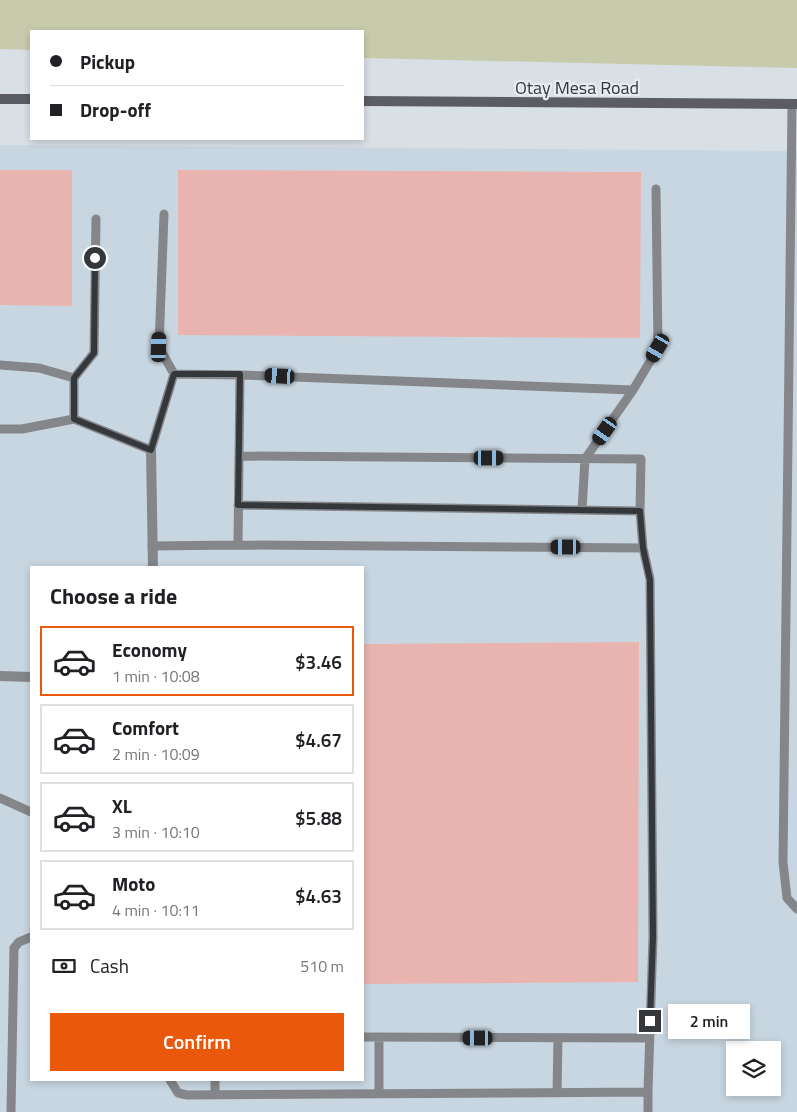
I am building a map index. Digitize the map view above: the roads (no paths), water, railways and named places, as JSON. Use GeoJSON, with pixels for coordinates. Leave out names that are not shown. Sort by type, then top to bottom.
{"type":"FeatureCollection","features":[{"type":"Feature","properties":{"kind":"main road"},"geometry":{"type":"LineString","coordinates":[[0,99],[30,99]]}},
{"type":"Feature","properties":{"kind":"main road","name":"Otay Mesa Road"},"geometry":{"type":"LineString","coordinates":[[364,101],[795,105]]}},
{"type":"Feature","properties":{"kind":"street"},"geometry":{"type":"LineString","coordinates":[[151,450],[152,566]]}},
{"type":"Feature","properties":{"kind":"street"},"geometry":{"type":"LineString","coordinates":[[0,676],[30,676]]}},
{"type":"Feature","properties":{"kind":"lane"},"geometry":{"type":"LineString","coordinates":[[795,105],[783,862],[787,898],[797,909]]}},
{"type":"Feature","properties":{"kind":"lane"},"geometry":{"type":"LineString","coordinates":[[582,510],[586,459],[633,390],[658,348],[656,189]]}},
{"type":"Feature","properties":{"kind":"lane"},"geometry":{"type":"LineString","coordinates":[[0,430],[22,429],[74,419],[151,450],[174,374],[159,347],[164,214]]}},
{"type":"Feature","properties":{"kind":"lane"},"geometry":{"type":"LineString","coordinates":[[74,419],[74,378],[94,353],[96,219]]}},
{"type":"Feature","properties":{"kind":"lane"},"geometry":{"type":"LineString","coordinates":[[0,365],[39,368],[74,378]]}},
{"type":"Feature","properties":{"kind":"lane"},"geometry":{"type":"LineString","coordinates":[[174,374],[240,374],[633,390]]}},
{"type":"Feature","properties":{"kind":"lane"},"geometry":{"type":"LineString","coordinates":[[238,544],[240,374]]}},
{"type":"Feature","properties":{"kind":"lane"},"geometry":{"type":"LineString","coordinates":[[239,456],[641,459],[640,511],[643,548],[650,589],[653,937],[648,1112]]}},
{"type":"Feature","properties":{"kind":"lane"},"geometry":{"type":"LineString","coordinates":[[238,505],[640,511]]}},
{"type":"Feature","properties":{"kind":"lane"},"geometry":{"type":"LineString","coordinates":[[152,546],[238,544],[643,548]]}},
{"type":"Feature","properties":{"kind":"lane"},"geometry":{"type":"LineString","coordinates":[[0,798],[30,812]]}},
{"type":"Feature","properties":{"kind":"lane"},"geometry":{"type":"LineString","coordinates":[[11,1112],[14,948],[19,942],[30,938]]}},
{"type":"Feature","properties":{"kind":"lane"},"geometry":{"type":"LineString","coordinates":[[364,1037],[649,1038]]}},
{"type":"Feature","properties":{"kind":"lane"},"geometry":{"type":"LineString","coordinates":[[379,1037],[379,1094]]}},
{"type":"Feature","properties":{"kind":"lane"},"geometry":{"type":"LineString","coordinates":[[557,1094],[558,1038]]}},
{"type":"Feature","properties":{"kind":"lane"},"geometry":{"type":"LineString","coordinates":[[171,1081],[178,1093],[215,1094],[557,1094],[648,1092]]}},
{"type":"Feature","properties":{"kind":"lane"},"geometry":{"type":"LineString","coordinates":[[215,1094],[216,1081]]}}]}
